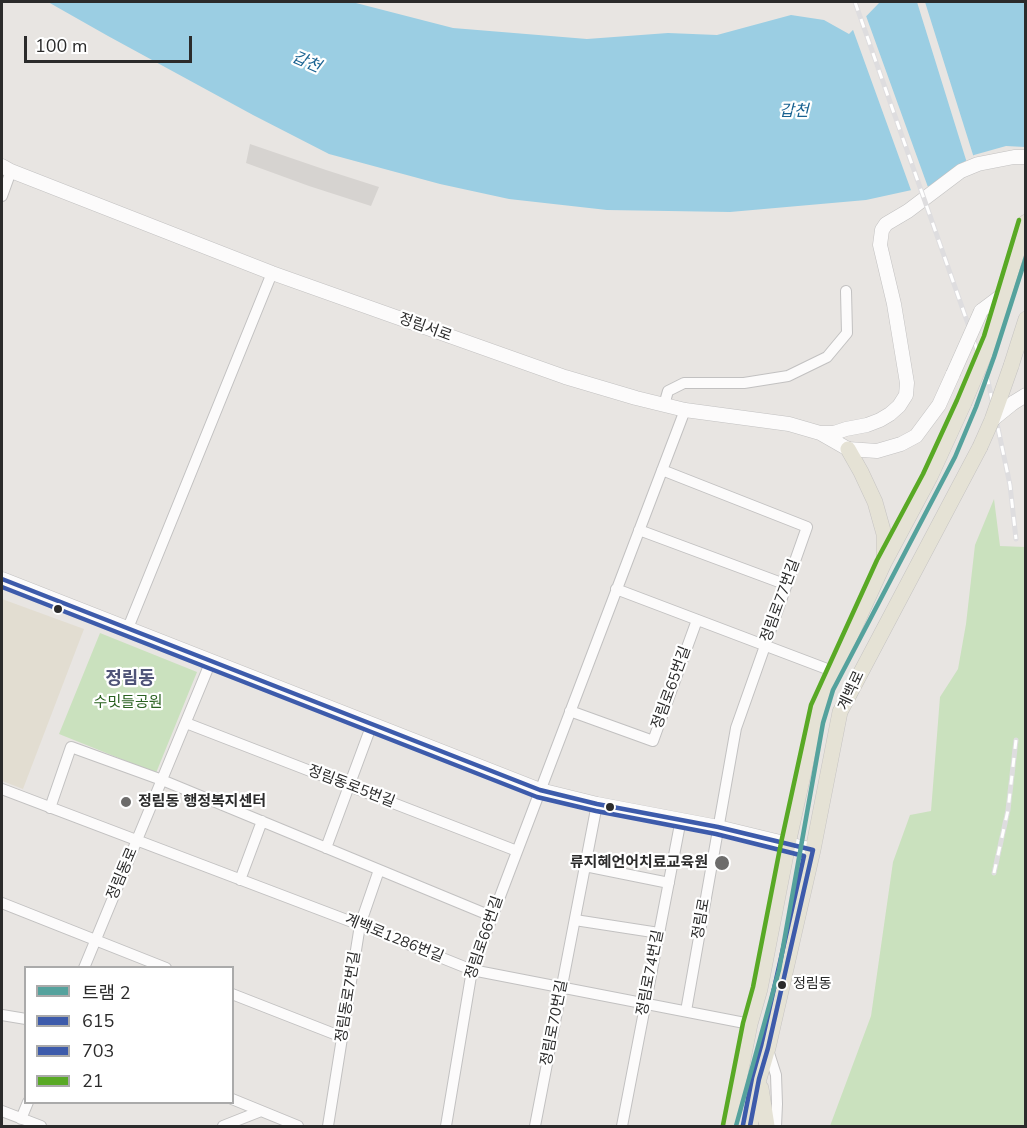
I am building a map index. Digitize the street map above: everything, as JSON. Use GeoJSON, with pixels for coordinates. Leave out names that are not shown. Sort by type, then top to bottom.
{"type":"FeatureCollection","features":[{"type":"Feature","properties":{"kind":"main road"},"geometry":{"type":"LineString","coordinates":[[820,433],[834,433],[880,420],[899,406],[906,395],[907,383],[894,304],[880,245],[882,230],[886,224],[908,211],[961,171],[978,164],[1026,157]]}},
{"type":"Feature","properties":{"kind":"main road","name":"정림서로"},"geometry":{"type":"LineString","coordinates":[[6,169],[272,273],[565,377],[685,410],[789,424],[820,433],[848,449]]}},
{"type":"Feature","properties":{"kind":"main road"},"geometry":{"type":"LineString","coordinates":[[848,449],[877,451],[901,444],[916,436],[939,405],[981,311],[1005,293],[1026,222]]}},
{"type":"Feature","properties":{"kind":"main road","name":"계백로"},"geometry":{"type":"LineString","coordinates":[[730,1126],[818,706],[884,563],[930,477],[964,403],[991,339],[1005,293]]}},
{"type":"Feature","properties":{"kind":"main road","name":"계백로"},"geometry":{"type":"LineString","coordinates":[[750,1126],[813,850],[840,712],[980,447],[992,420],[1026,319]]}},
{"type":"Feature","properties":{"kind":"main road"},"geometry":{"type":"LineString","coordinates":[[992,420],[1026,395]]}},
{"type":"Feature","properties":{"kind":"main road"},"geometry":{"type":"LineString","coordinates":[[848,449],[875,502],[884,534],[884,563]]}},
{"type":"Feature","properties":{"kind":"main road"},"geometry":{"type":"LineString","coordinates":[[2,579],[540,790],[597,804],[718,827],[813,850]]}},
{"type":"Feature","properties":{"kind":"main road"},"geometry":{"type":"LineString","coordinates":[[759,1079],[767,1126]]}},
{"type":"Feature","properties":{"kind":"street","name":"정림서로"},"geometry":{"type":"LineString","coordinates":[[2,196],[6,169]]}},
{"type":"Feature","properties":{"kind":"street"},"geometry":{"type":"LineString","coordinates":[[128,628],[272,273]]}},
{"type":"Feature","properties":{"kind":"street"},"geometry":{"type":"LineString","coordinates":[[664,405],[668,391],[684,383],[744,383],[788,376],[827,357],[847,333],[846,291]]}},
{"type":"Feature","properties":{"kind":"street"},"geometry":{"type":"LineString","coordinates":[[540,790],[685,410]]}},
{"type":"Feature","properties":{"kind":"street","name":"정림로77번길"},"geometry":{"type":"LineString","coordinates":[[662,470],[807,527],[736,728],[718,827]]}},
{"type":"Feature","properties":{"kind":"street"},"geometry":{"type":"LineString","coordinates":[[639,530],[787,585]]}},
{"type":"Feature","properties":{"kind":"street","name":"계백로"},"geometry":{"type":"LineString","coordinates":[[616,589],[835,672]]}},
{"type":"Feature","properties":{"kind":"street","name":"정림로65번길"},"geometry":{"type":"LineString","coordinates":[[570,711],[653,741],[697,620]]}},
{"type":"Feature","properties":{"kind":"street","name":"정림동로"},"geometry":{"type":"LineString","coordinates":[[85,966],[211,661]]}},
{"type":"Feature","properties":{"kind":"street","name":"정림동로5번길"},"geometry":{"type":"LineString","coordinates":[[186,723],[517,850]]}},
{"type":"Feature","properties":{"kind":"street"},"geometry":{"type":"LineString","coordinates":[[326,848],[372,724]]}},
{"type":"Feature","properties":{"kind":"street"},"geometry":{"type":"LineString","coordinates":[[50,808],[71,747],[162,780],[491,916]]}},
{"type":"Feature","properties":{"kind":"street","name":"계백로1286번길"},"geometry":{"type":"LineString","coordinates":[[2,789],[472,970],[750,1023]]}},
{"type":"Feature","properties":{"kind":"street","name":"정림로66번길"},"geometry":{"type":"LineString","coordinates":[[446,1126],[472,970],[540,790]]}},
{"type":"Feature","properties":{"kind":"street","name":"정림로70번길"},"geometry":{"type":"LineString","coordinates":[[535,1126],[597,804]]}},
{"type":"Feature","properties":{"kind":"street","name":"정림로74번길"},"geometry":{"type":"LineString","coordinates":[[622,1126],[681,819]]}},
{"type":"Feature","properties":{"kind":"street"},"geometry":{"type":"LineString","coordinates":[[240,880],[262,821]]}},
{"type":"Feature","properties":{"kind":"street","name":"정림로"},"geometry":{"type":"LineString","coordinates":[[686,1011],[718,827]]}},
{"type":"Feature","properties":{"kind":"street"},"geometry":{"type":"LineString","coordinates":[[585,866],[669,883]]}},
{"type":"Feature","properties":{"kind":"street","name":"정림동로7번길"},"geometry":{"type":"LineString","coordinates":[[328,1126],[360,925],[379,870]]}},
{"type":"Feature","properties":{"kind":"street"},"geometry":{"type":"LineString","coordinates":[[2,903],[161,966]]}},
{"type":"Feature","properties":{"kind":"street"},"geometry":{"type":"LineString","coordinates":[[574,920],[659,933]]}},
{"type":"Feature","properties":{"kind":"street"},"geometry":{"type":"LineString","coordinates":[[234,995],[342,1037]]}},
{"type":"Feature","properties":{"kind":"street"},"geometry":{"type":"LineString","coordinates":[[2,1015],[24,1019]]}},
{"type":"Feature","properties":{"kind":"street"},"geometry":{"type":"LineString","coordinates":[[768,1048],[776,1075],[776,1126]]}},
{"type":"Feature","properties":{"kind":"street"},"geometry":{"type":"LineString","coordinates":[[234,1100],[298,1126]]}},
{"type":"Feature","properties":{"kind":"street"},"geometry":{"type":"LineString","coordinates":[[21,1119],[27,1104]]}},
{"type":"Feature","properties":{"kind":"street"},"geometry":{"type":"LineString","coordinates":[[2,1111],[41,1126]]}},
{"type":"Feature","properties":{"kind":"street"},"geometry":{"type":"LineString","coordinates":[[224,1126],[261,1111]]}},
{"type":"Feature","properties":{"kind":"shaded area"},"geometry":{"type":"Polygon","coordinates":[[[250,144],[379,187],[371,206],[309,186],[246,163],[250,144]]]}},
{"type":"Feature","properties":{"kind":"shaded area"},"geometry":{"type":"Polygon","coordinates":[[[2,599],[84,629],[23,789],[2,781],[2,599]]]}},
{"type":"Feature","properties":{"kind":"green space"},"geometry":{"type":"Polygon","coordinates":[[[994,499],[1000,546],[1025,547],[1025,1126],[830,1126],[871,1016],[893,862],[910,815],[931,811],[940,697],[958,669],[966,624],[975,545],[994,499]]]}},
{"type":"Feature","properties":{"kind":"green space","name":"수밋들공원"},"geometry":{"type":"Polygon","coordinates":[[[100,633],[197,672],[156,773],[59,734],[100,633]]]}},
{"type":"Feature","properties":{"kind":"water","name":"갑천"},"geometry":{"type":"Polygon","coordinates":[[[48,2],[352,2],[453,28],[587,39],[668,33],[717,35],[791,15],[824,20],[849,34],[880,2],[1025,2],[1025,147],[1006,146],[974,155],[930,186],[866,200],[730,212],[607,210],[509,199],[440,184],[329,154],[253,115],[48,2]]]}},
{"type":"Feature","properties":{"kind":"pier"},"geometry":{"type":"Polygon","coordinates":[[[917,2],[925,2],[974,158],[967,163],[917,2]]]}},
{"type":"Feature","properties":{"kind":"pier"},"geometry":{"type":"Polygon","coordinates":[[[865,13],[929,190],[912,193],[852,27],[865,13]]]}},
{"type":"Feature","properties":{"kind":"railway"},"geometry":{"type":"LineString","coordinates":[[855,2],[988,381],[1010,485],[1016,539]]}},
{"type":"Feature","properties":{"kind":"railway"},"geometry":{"type":"LineString","coordinates":[[994,873],[1008,810],[1016,740]]}},
{"type":"Feature","properties":{"kind":"tram line","name":"2"},"geometry":{"type":"LineString","coordinates":[[736,1126],[779,970],[823,723],[833,690],[955,457],[994,357],[1026,257]]}},
{"type":"Feature","properties":{"kind":"transit line","name":"21"},"geometry":{"type":"LineString","coordinates":[[723,1125],[811,705],[877,560],[923,474],[957,400],[984,336],[1019,220]]}},
{"type":"Feature","properties":{"kind":"transit line","name":"615"},"geometry":{"type":"LineString","coordinates":[[2,579],[540,790],[597,804],[718,827],[813,850],[750,1126]]}},
{"type":"Feature","properties":{"kind":"transit line","name":"703"},"geometry":{"type":"LineString","coordinates":[[2,587],[537,797],[716,834],[804,856],[743,1125]]}},
{"type":"Feature","properties":{"kind":"place","name":"정림동 행정복지센터"},"geometry":{"type":"Point","coordinates":[126,802]}},
{"type":"Feature","properties":{"kind":"place","name":"류지혜언어치료교육원"},"geometry":{"type":"Point","coordinates":[722,863]}},
{"type":"Feature","properties":{"kind":"place","name":"정림동"},"geometry":{"type":"Point","coordinates":[782,985]}},
{"type":"Feature","properties":{"kind":"district","name":"정림동"},"geometry":{"type":"Point","coordinates":[130,680]}}]}
